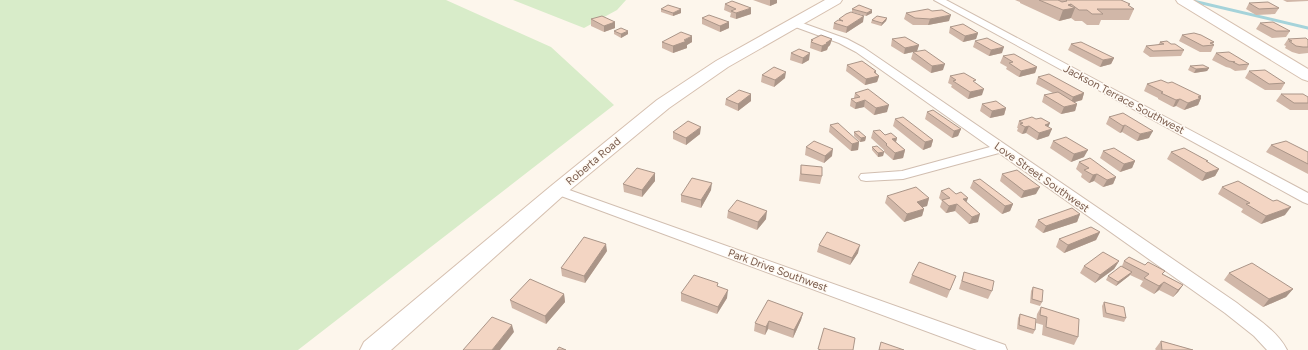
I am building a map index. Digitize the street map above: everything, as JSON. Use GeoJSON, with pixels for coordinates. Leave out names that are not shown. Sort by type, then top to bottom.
{"type":"FeatureCollection","features":[{"type":"Feature","properties":{"kind":"street","name":"Roberta Road"},"geometry":{"type":"LineString","coordinates":[[380,348],[558,190],[663,104],[722,64],[835,0]]}},
{"type":"Feature","properties":{"kind":"street","name":"Jackson Terrace Southwest"},"geometry":{"type":"LineString","coordinates":[[939,0],[1308,199]]}},
{"type":"Feature","properties":{"kind":"street"},"geometry":{"type":"LineString","coordinates":[[1183,0],[1308,76]]}},
{"type":"Feature","properties":{"kind":"street","name":"Love Street Southwest"},"geometry":{"type":"LineString","coordinates":[[794,23],[860,50],[1231,308],[1260,331],[1278,350]]}},
{"type":"Feature","properties":{"kind":"street"},"geometry":{"type":"LineString","coordinates":[[866,177],[903,175],[1001,148]]}},
{"type":"Feature","properties":{"kind":"street","name":"Park Drive Southwest"},"geometry":{"type":"LineString","coordinates":[[558,190],[998,350]]}},
{"type":"Feature","properties":{"kind":"green space"},"geometry":{"type":"Polygon","coordinates":[[[0,0],[446,0],[551,47],[614,105],[298,350],[0,350],[0,0]]]}},
{"type":"Feature","properties":{"kind":"green space"},"geometry":{"type":"Polygon","coordinates":[[[513,0],[626,0],[617,10],[584,28],[513,0]]]}},
{"type":"Feature","properties":{"kind":"building"},"geometry":{"type":"Polygon","coordinates":[[[1039,0],[1058,0],[1062,2],[1067,1],[1066,0],[1121,0],[1130,4],[1128,5],[1134,9],[1097,9],[1103,14],[1092,14],[1087,10],[1079,10],[1071,4],[1068,5],[1075,8],[1063,10],[1039,0]]]}},
{"type":"Feature","properties":{"kind":"building"},"geometry":{"type":"Polygon","coordinates":[[[732,1],[751,8],[736,13],[731,11],[736,9],[725,4],[732,1]]]}},
{"type":"Feature","properties":{"kind":"building"},"geometry":{"type":"Polygon","coordinates":[[[1268,2],[1279,8],[1259,9],[1249,3],[1268,2]]]}},
{"type":"Feature","properties":{"kind":"building"},"geometry":{"type":"Polygon","coordinates":[[[668,5],[681,9],[673,13],[661,9],[668,5]]]}},
{"type":"Feature","properties":{"kind":"building"},"geometry":{"type":"Polygon","coordinates":[[[859,5],[872,10],[867,13],[852,9],[859,5]]]}},
{"type":"Feature","properties":{"kind":"building"},"geometry":{"type":"Polygon","coordinates":[[[928,9],[932,11],[942,10],[951,15],[930,19],[915,18],[906,13],[928,9]]]}},
{"type":"Feature","properties":{"kind":"building"},"geometry":{"type":"Polygon","coordinates":[[[851,12],[864,16],[847,27],[834,23],[838,20],[843,21],[839,19],[851,12]]]}},
{"type":"Feature","properties":{"kind":"building"},"geometry":{"type":"Polygon","coordinates":[[[709,15],[729,22],[720,26],[702,18],[709,15]]]}},
{"type":"Feature","properties":{"kind":"building"},"geometry":{"type":"Polygon","coordinates":[[[602,16],[615,22],[604,26],[591,19],[602,16]]]}},
{"type":"Feature","properties":{"kind":"building"},"geometry":{"type":"Polygon","coordinates":[[[877,16],[887,18],[882,23],[872,20],[877,16]]]}},
{"type":"Feature","properties":{"kind":"building"},"geometry":{"type":"Polygon","coordinates":[[[1273,22],[1290,31],[1276,31],[1260,23],[1273,22]]]}},
{"type":"Feature","properties":{"kind":"building"},"geometry":{"type":"Polygon","coordinates":[[[963,24],[978,33],[965,36],[950,27],[963,24]]]}},
{"type":"Feature","properties":{"kind":"building"},"geometry":{"type":"Polygon","coordinates":[[[621,28],[628,31],[621,34],[614,31],[621,28]]]}},
{"type":"Feature","properties":{"kind":"building"},"geometry":{"type":"Polygon","coordinates":[[[681,32],[692,36],[684,40],[687,41],[673,46],[662,42],[681,32]]]}},
{"type":"Feature","properties":{"kind":"building"},"geometry":{"type":"Polygon","coordinates":[[[1194,33],[1214,42],[1210,43],[1214,45],[1203,46],[1182,35],[1194,33]]]}},
{"type":"Feature","properties":{"kind":"building"},"geometry":{"type":"Polygon","coordinates":[[[821,35],[832,39],[822,46],[811,42],[813,40],[811,40],[821,35]]]}},
{"type":"Feature","properties":{"kind":"building"},"geometry":{"type":"Polygon","coordinates":[[[905,37],[919,45],[905,48],[892,39],[905,37]]]}},
{"type":"Feature","properties":{"kind":"building"},"geometry":{"type":"Polygon","coordinates":[[[987,38],[1004,47],[991,50],[975,41],[987,38]]]}},
{"type":"Feature","properties":{"kind":"building"},"geometry":{"type":"Polygon","coordinates":[[[1306,38],[1308,40],[1308,47],[1296,46],[1288,39],[1306,38]]]}},
{"type":"Feature","properties":{"kind":"building"},"geometry":{"type":"Polygon","coordinates":[[[1167,41],[1184,50],[1153,51],[1146,46],[1164,44],[1160,42],[1167,41]]]}},
{"type":"Feature","properties":{"kind":"building"},"geometry":{"type":"Polygon","coordinates":[[[1081,42],[1114,58],[1103,60],[1071,44],[1081,42]]]}},
{"type":"Feature","properties":{"kind":"building"},"geometry":{"type":"Polygon","coordinates":[[[799,49],[810,53],[803,58],[791,53],[799,49]]]}},
{"type":"Feature","properties":{"kind":"building"},"geometry":{"type":"Polygon","coordinates":[[[925,50],[945,64],[932,66],[913,52],[925,50]]]}},
{"type":"Feature","properties":{"kind":"building"},"geometry":{"type":"Polygon","coordinates":[[[1229,52],[1249,64],[1239,65],[1216,53],[1229,52]]]}},
{"type":"Feature","properties":{"kind":"building"},"geometry":{"type":"Polygon","coordinates":[[[1014,54],[1037,67],[1021,71],[1009,63],[1013,62],[1003,56],[1014,54]]]}},
{"type":"Feature","properties":{"kind":"building"},"geometry":{"type":"Polygon","coordinates":[[[862,61],[876,71],[874,72],[879,76],[866,79],[847,65],[862,61]]]}},
{"type":"Feature","properties":{"kind":"building"},"geometry":{"type":"Polygon","coordinates":[[[1203,65],[1209,68],[1196,69],[1190,66],[1203,65]]]}},
{"type":"Feature","properties":{"kind":"building"},"geometry":{"type":"Polygon","coordinates":[[[774,67],[786,72],[775,80],[762,75],[774,67]]]}},
{"type":"Feature","properties":{"kind":"building"},"geometry":{"type":"Polygon","coordinates":[[[1265,70],[1285,83],[1269,84],[1249,71],[1265,70]]]}},
{"type":"Feature","properties":{"kind":"building"},"geometry":{"type":"Polygon","coordinates":[[[964,73],[976,80],[973,81],[984,89],[970,92],[953,81],[956,80],[950,76],[964,73]]]}},
{"type":"Feature","properties":{"kind":"building"},"geometry":{"type":"Polygon","coordinates":[[[1049,74],[1084,93],[1073,97],[1038,77],[1049,74]]]}},
{"type":"Feature","properties":{"kind":"building"},"geometry":{"type":"Polygon","coordinates":[[[1161,80],[1168,83],[1172,82],[1201,96],[1198,97],[1201,98],[1188,103],[1180,99],[1176,100],[1147,84],[1161,80]]]}},
{"type":"Feature","properties":{"kind":"building"},"geometry":{"type":"Polygon","coordinates":[[[868,89],[889,105],[876,108],[865,100],[856,103],[851,99],[860,97],[855,93],[868,89]]]}},
{"type":"Feature","properties":{"kind":"building"},"geometry":{"type":"Polygon","coordinates":[[[739,90],[751,94],[738,104],[726,99],[739,90]]]}},
{"type":"Feature","properties":{"kind":"building"},"geometry":{"type":"Polygon","coordinates":[[[1058,92],[1077,104],[1064,107],[1044,95],[1058,92]]]}},
{"type":"Feature","properties":{"kind":"building"},"geometry":{"type":"Polygon","coordinates":[[[1281,94],[1303,94],[1308,97],[1308,103],[1294,103],[1281,94]]]}},
{"type":"Feature","properties":{"kind":"building"},"geometry":{"type":"Polygon","coordinates":[[[996,101],[1006,108],[992,111],[982,104],[996,101]]]}},
{"type":"Feature","properties":{"kind":"building"},"geometry":{"type":"Polygon","coordinates":[[[933,110],[961,129],[954,131],[927,112],[933,110]]]}},
{"type":"Feature","properties":{"kind":"building"},"geometry":{"type":"Polygon","coordinates":[[[1123,113],[1153,131],[1140,134],[1109,117],[1123,113]]]}},
{"type":"Feature","properties":{"kind":"building"},"geometry":{"type":"Polygon","coordinates":[[[903,117],[933,140],[925,142],[895,119],[903,117]]]}},
{"type":"Feature","properties":{"kind":"building"},"geometry":{"type":"Polygon","coordinates":[[[1032,117],[1036,119],[1041,118],[1050,123],[1045,125],[1052,129],[1039,133],[1029,126],[1025,127],[1020,124],[1023,123],[1019,121],[1032,117]]]}},
{"type":"Feature","properties":{"kind":"building"},"geometry":{"type":"Polygon","coordinates":[[[688,121],[701,127],[686,138],[673,132],[688,121]]]}},
{"type":"Feature","properties":{"kind":"building"},"geometry":{"type":"Polygon","coordinates":[[[838,123],[859,142],[852,144],[830,125],[838,123]]]}},
{"type":"Feature","properties":{"kind":"building"},"geometry":{"type":"Polygon","coordinates":[[[880,130],[885,135],[891,133],[897,138],[892,139],[905,150],[895,153],[873,131],[880,130]]]}},
{"type":"Feature","properties":{"kind":"building"},"geometry":{"type":"Polygon","coordinates":[[[859,131],[866,137],[861,138],[854,132],[859,131]]]}},
{"type":"Feature","properties":{"kind":"building"},"geometry":{"type":"Polygon","coordinates":[[[1066,137],[1088,150],[1074,154],[1053,141],[1066,137]]]}},
{"type":"Feature","properties":{"kind":"building"},"geometry":{"type":"Polygon","coordinates":[[[814,141],[833,149],[825,156],[806,147],[814,141]]]}},
{"type":"Feature","properties":{"kind":"building"},"geometry":{"type":"Polygon","coordinates":[[[1286,141],[1308,152],[1308,164],[1271,145],[1286,141]]]}},
{"type":"Feature","properties":{"kind":"building"},"geometry":{"type":"Polygon","coordinates":[[[877,146],[884,152],[878,153],[872,147],[877,146]]]}},
{"type":"Feature","properties":{"kind":"building"},"geometry":{"type":"Polygon","coordinates":[[[1114,148],[1135,161],[1124,164],[1103,151],[1114,148]]]}},
{"type":"Feature","properties":{"kind":"building"},"geometry":{"type":"Polygon","coordinates":[[[1184,148],[1208,161],[1206,161],[1219,169],[1206,173],[1171,152],[1184,148]]]}},
{"type":"Feature","properties":{"kind":"building"},"geometry":{"type":"Polygon","coordinates":[[[1090,158],[1116,177],[1107,180],[1097,174],[1093,175],[1084,170],[1089,168],[1079,162],[1090,158]]]}},
{"type":"Feature","properties":{"kind":"building"},"geometry":{"type":"Polygon","coordinates":[[[801,165],[822,167],[822,176],[801,174],[801,165]]]}},
{"type":"Feature","properties":{"kind":"building"},"geometry":{"type":"Polygon","coordinates":[[[637,168],[655,173],[642,190],[623,184],[637,168]]]}},
{"type":"Feature","properties":{"kind":"building"},"geometry":{"type":"Polygon","coordinates":[[[1017,170],[1040,187],[1024,191],[1002,174],[1017,170]]]}},
{"type":"Feature","properties":{"kind":"building"},"geometry":{"type":"Polygon","coordinates":[[[692,178],[712,183],[701,200],[681,195],[692,178]]]}},
{"type":"Feature","properties":{"kind":"building"},"geometry":{"type":"Polygon","coordinates":[[[980,179],[1013,204],[1005,206],[973,181],[980,179]]]}},
{"type":"Feature","properties":{"kind":"building"},"geometry":{"type":"Polygon","coordinates":[[[1238,181],[1273,201],[1277,200],[1291,207],[1266,216],[1246,204],[1250,203],[1222,187],[1238,181]]]}},
{"type":"Feature","properties":{"kind":"building"},"geometry":{"type":"Polygon","coordinates":[[[916,187],[929,198],[917,202],[924,209],[907,214],[887,196],[916,187]]]}},
{"type":"Feature","properties":{"kind":"building"},"geometry":{"type":"Polygon","coordinates":[[[949,188],[956,194],[961,192],[968,198],[963,199],[980,214],[972,217],[957,204],[949,206],[942,200],[950,198],[941,191],[949,188]]]}},
{"type":"Feature","properties":{"kind":"building"},"geometry":{"type":"Polygon","coordinates":[[[737,200],[767,211],[758,222],[728,211],[737,200]]]}},
{"type":"Feature","properties":{"kind":"building"},"geometry":{"type":"Polygon","coordinates":[[[1072,208],[1080,214],[1046,226],[1038,220],[1072,208]]]}},
{"type":"Feature","properties":{"kind":"building"},"geometry":{"type":"Polygon","coordinates":[[[1091,227],[1100,232],[1068,245],[1059,239],[1091,227]]]}},
{"type":"Feature","properties":{"kind":"building"},"geometry":{"type":"Polygon","coordinates":[[[827,232],[860,245],[852,258],[819,245],[827,232]]]}},
{"type":"Feature","properties":{"kind":"building"},"geometry":{"type":"Polygon","coordinates":[[[584,237],[606,244],[584,276],[561,268],[584,237]]]}},
{"type":"Feature","properties":{"kind":"building"},"geometry":{"type":"Polygon","coordinates":[[[1103,252],[1119,261],[1100,275],[1084,266],[1103,252]]]}},
{"type":"Feature","properties":{"kind":"building"},"geometry":{"type":"Polygon","coordinates":[[[1129,257],[1145,265],[1148,262],[1165,271],[1162,274],[1183,285],[1178,290],[1164,282],[1159,286],[1144,278],[1149,274],[1124,261],[1129,257]]]}},
{"type":"Feature","properties":{"kind":"building"},"geometry":{"type":"Polygon","coordinates":[[[919,262],[956,276],[950,290],[912,275],[919,262]]]}},
{"type":"Feature","properties":{"kind":"building"},"geometry":{"type":"Polygon","coordinates":[[[1252,263],[1293,289],[1269,299],[1229,273],[1252,263]]]}},
{"type":"Feature","properties":{"kind":"building"},"geometry":{"type":"Polygon","coordinates":[[[1121,266],[1132,272],[1118,282],[1108,276],[1121,266]]]}},
{"type":"Feature","properties":{"kind":"building"},"geometry":{"type":"Polygon","coordinates":[[[964,272],[994,281],[992,291],[962,281],[964,272]]]}},
{"type":"Feature","properties":{"kind":"building"},"geometry":{"type":"Polygon","coordinates":[[[694,275],[718,283],[717,286],[728,290],[718,307],[681,293],[694,275]]]}},
{"type":"Feature","properties":{"kind":"building"},"geometry":{"type":"Polygon","coordinates":[[[530,279],[564,294],[545,316],[510,300],[530,279]]]}},
{"type":"Feature","properties":{"kind":"building"},"geometry":{"type":"Polygon","coordinates":[[[1033,287],[1043,290],[1042,302],[1032,299],[1033,287]]]}},
{"type":"Feature","properties":{"kind":"building"},"geometry":{"type":"Polygon","coordinates":[[[768,300],[803,313],[794,330],[769,321],[766,327],[755,323],[768,300]]]}},
{"type":"Feature","properties":{"kind":"building"},"geometry":{"type":"Polygon","coordinates":[[[1104,302],[1124,307],[1126,318],[1106,313],[1104,302]]]}},
{"type":"Feature","properties":{"kind":"building"},"geometry":{"type":"Polygon","coordinates":[[[1041,307],[1079,319],[1078,337],[1046,327],[1047,317],[1040,315],[1041,307]]]}},
{"type":"Feature","properties":{"kind":"building"},"geometry":{"type":"Polygon","coordinates":[[[1020,314],[1036,319],[1035,330],[1019,325],[1020,314]]]}},
{"type":"Feature","properties":{"kind":"building"},"geometry":{"type":"Polygon","coordinates":[[[492,317],[512,325],[492,350],[463,350],[492,317]]]}},
{"type":"Feature","properties":{"kind":"building"},"geometry":{"type":"Polygon","coordinates":[[[824,328],[855,338],[853,350],[818,349],[824,328]]]}},
{"type":"Feature","properties":{"kind":"building"},"geometry":{"type":"Polygon","coordinates":[[[1161,341],[1193,350],[1162,350],[1161,341]]]}},
{"type":"Feature","properties":{"kind":"building"},"geometry":{"type":"Polygon","coordinates":[[[881,342],[904,350],[879,350],[881,342]]]}},
{"type":"Feature","properties":{"kind":"building"},"geometry":{"type":"Polygon","coordinates":[[[559,347],[566,350],[557,350],[559,347]]]}},
{"type":"Feature","properties":{"kind":"waterway"},"geometry":{"type":"LineString","coordinates":[[1189,0],[1308,28]]}}]}
